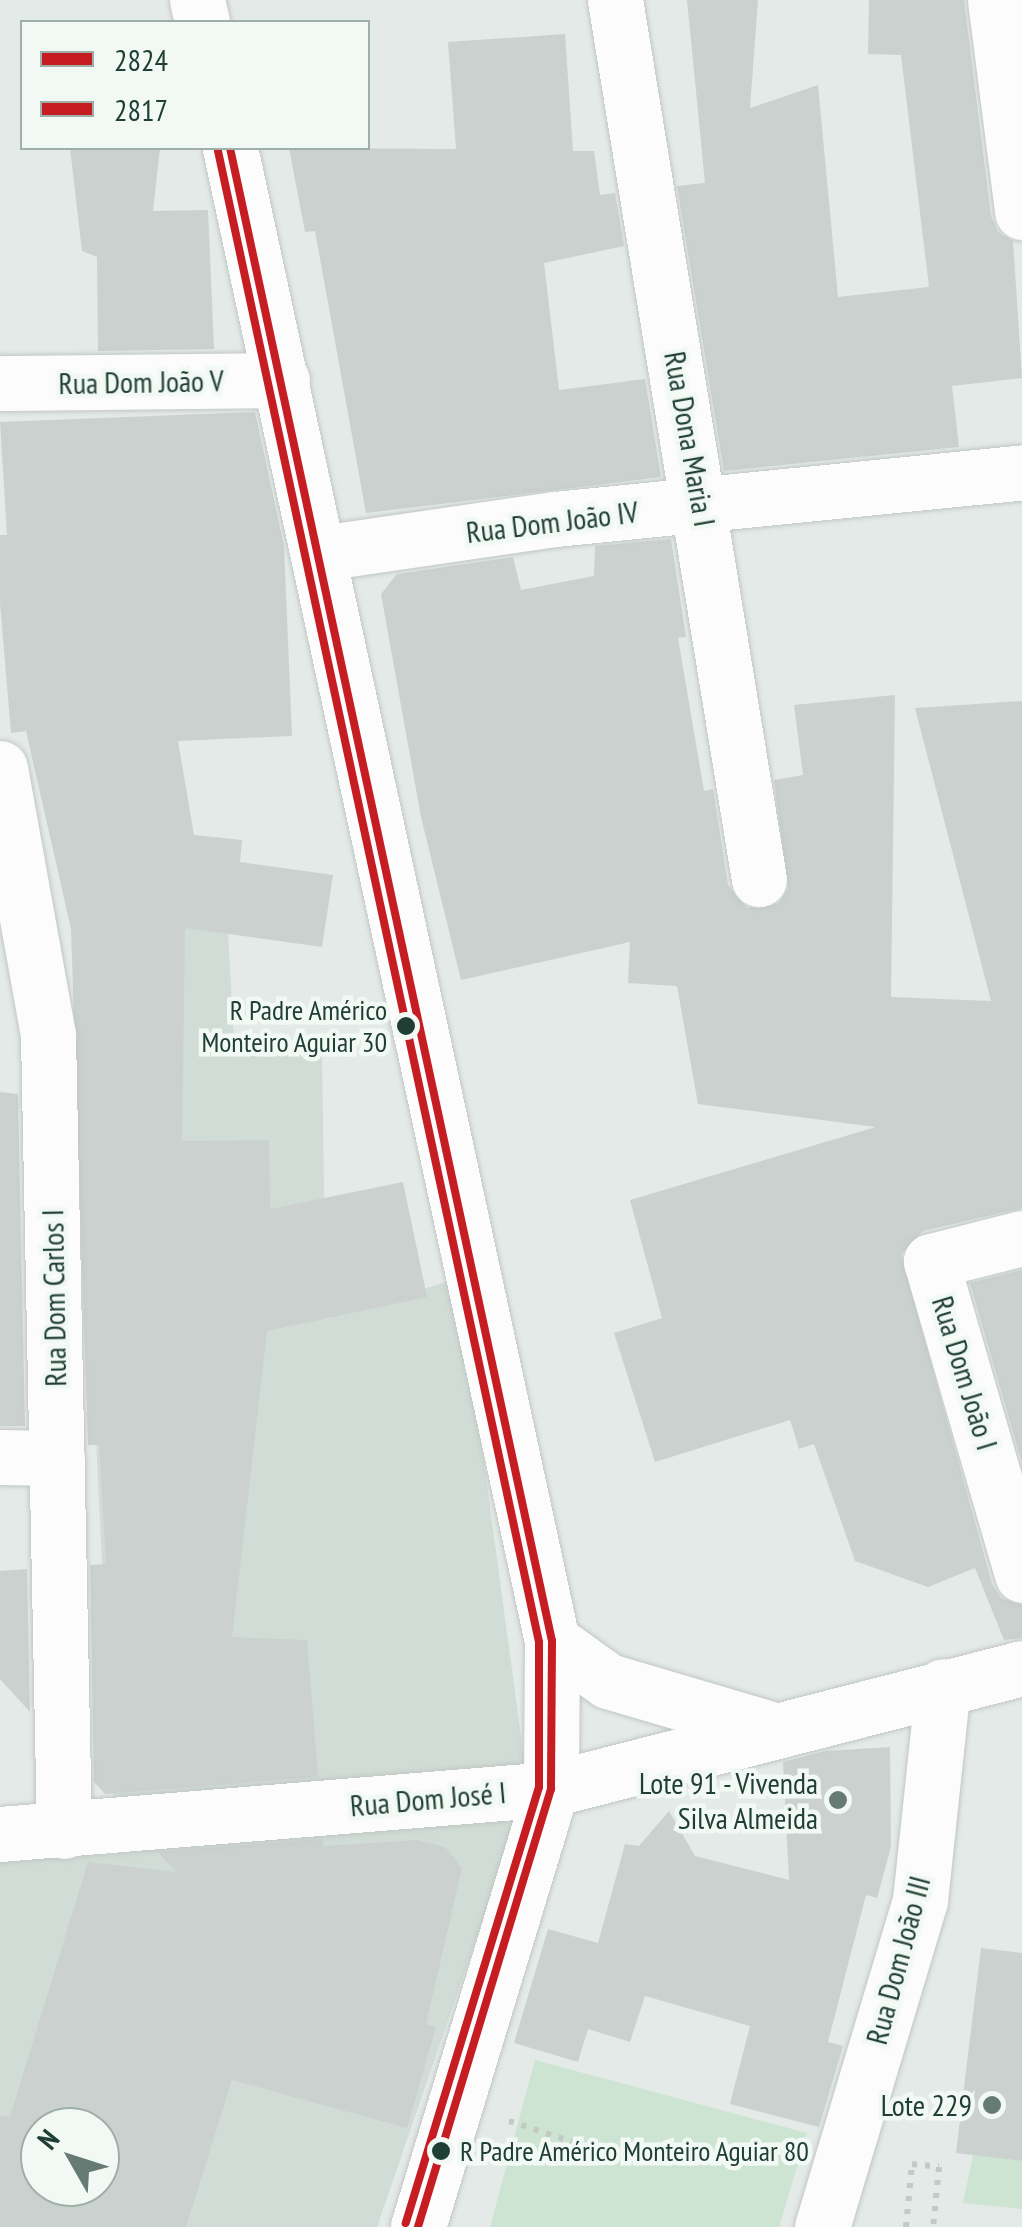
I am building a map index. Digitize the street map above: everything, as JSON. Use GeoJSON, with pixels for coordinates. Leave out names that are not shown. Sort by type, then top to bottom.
{"type":"FeatureCollection","features":[{"type":"Feature","properties":{"kind":"street","name":"Rua Dona Maria I"},"geometry":{"type":"LineString","coordinates":[[615,0],[702,504],[759,879]]}},
{"type":"Feature","properties":{"kind":"street"},"geometry":{"type":"LineString","coordinates":[[996,0],[1022,212]]}},
{"type":"Feature","properties":{"kind":"street"},"geometry":{"type":"LineString","coordinates":[[230,150],[321,553],[552,1642],[551,1789],[418,2227]]}},
{"type":"Feature","properties":{"kind":"street","name":"Rua Dom João V"},"geometry":{"type":"LineString","coordinates":[[0,383],[282,380]]}},
{"type":"Feature","properties":{"kind":"street","name":"Rua Dom João IV"},"geometry":{"type":"LineString","coordinates":[[321,553],[702,504],[1022,472]]}},
{"type":"Feature","properties":{"kind":"street","name":"Rua Dom Carlos I"},"geometry":{"type":"LineString","coordinates":[[0,768],[57,1458],[64,1831]]}},
{"type":"Feature","properties":{"kind":"street","name":"Rua Dom João I"},"geometry":{"type":"LineString","coordinates":[[1022,1238],[932,1261],[1022,1575]]}},
{"type":"Feature","properties":{"kind":"street"},"geometry":{"type":"LineString","coordinates":[[0,1458],[57,1458]]}},
{"type":"Feature","properties":{"kind":"street"},"geometry":{"type":"LineString","coordinates":[[552,1642],[608,1682],[774,1730]]}},
{"type":"Feature","properties":{"kind":"street","name":"Rua Dom José I"},"geometry":{"type":"LineString","coordinates":[[0,1834],[551,1789],[1022,1668]]}},
{"type":"Feature","properties":{"kind":"street","name":"Rua Dom João III"},"geometry":{"type":"LineString","coordinates":[[822,2227],[920,1900],[943,1686]]}},
{"type":"Feature","properties":{"kind":"path"},"geometry":{"type":"LineString","coordinates":[[906,2227],[912,2164],[939,2167],[932,2227]]}},
{"type":"Feature","properties":{"kind":"shaded area"},"geometry":{"type":"Polygon","coordinates":[[[227,913],[234,1041],[322,1057],[326,1319],[459,1278],[528,1788],[377,2227],[0,2227],[0,1854],[116,1855],[71,918],[227,913]]]}},
{"type":"Feature","properties":{"kind":"green space"},"geometry":{"type":"Polygon","coordinates":[[[535,2060],[807,2133],[779,2227],[490,2227],[535,2060]]]}},
{"type":"Feature","properties":{"kind":"green space"},"geometry":{"type":"Polygon","coordinates":[[[973,2155],[1022,2161],[1022,2209],[963,2203],[973,2155]]]}},
{"type":"Feature","properties":{"kind":"building"},"geometry":{"type":"Polygon","coordinates":[[[687,0],[758,0],[750,108],[818,85],[838,297],[929,287],[901,55],[868,54],[869,0],[964,0],[991,216],[998,232],[1013,241],[1022,378],[952,386],[959,447],[724,471],[677,186],[705,183],[687,0]]]}},
{"type":"Feature","properties":{"kind":"building"},"geometry":{"type":"Polygon","coordinates":[[[565,34],[573,151],[594,151],[600,195],[615,193],[624,246],[544,263],[559,390],[645,379],[661,477],[366,513],[315,231],[305,232],[289,150],[456,149],[448,42],[565,34]]]}},
{"type":"Feature","properties":{"kind":"building"},"geometry":{"type":"Polygon","coordinates":[[[70,150],[160,150],[153,211],[208,210],[214,349],[98,351],[97,257],[82,251],[70,150]]]}},
{"type":"Feature","properties":{"kind":"building"},"geometry":{"type":"Polygon","coordinates":[[[255,412],[284,546],[292,736],[178,741],[194,835],[242,840],[240,862],[333,875],[322,947],[185,928],[182,1141],[269,1140],[270,1209],[403,1182],[427,1297],[267,1331],[232,1637],[307,1640],[318,1777],[105,1794],[94,1782],[90,1565],[106,1564],[99,1445],[88,1445],[71,929],[26,731],[11,733],[0,603],[0,535],[7,535],[0,422],[255,412]]]}},
{"type":"Feature","properties":{"kind":"building"},"geometry":{"type":"Polygon","coordinates":[[[671,539],[686,637],[678,638],[704,791],[713,789],[728,885],[747,908],[778,904],[788,889],[774,780],[803,775],[794,705],[895,695],[891,997],[991,1001],[915,708],[1022,701],[1022,1208],[923,1231],[901,1254],[992,1584],[1001,1598],[1022,1605],[1022,1638],[1004,1640],[975,1568],[928,1587],[855,1561],[814,1444],[799,1449],[790,1420],[655,1462],[614,1333],[662,1318],[630,1200],[876,1127],[698,1104],[677,986],[628,983],[630,942],[461,980],[421,817],[381,594],[397,574],[513,557],[521,590],[594,576],[595,546],[671,539]]]}},
{"type":"Feature","properties":{"kind":"building"},"geometry":{"type":"Polygon","coordinates":[[[0,1092],[18,1094],[25,1426],[0,1426],[0,1092]]]}},
{"type":"Feature","properties":{"kind":"building"},"geometry":{"type":"Polygon","coordinates":[[[1022,1270],[1022,1463],[970,1283],[1022,1270]]]}},
{"type":"Feature","properties":{"kind":"building"},"geometry":{"type":"Polygon","coordinates":[[[27,1569],[30,1712],[0,1679],[0,1571],[27,1569]]]}},
{"type":"Feature","properties":{"kind":"building"},"geometry":{"type":"Polygon","coordinates":[[[890,1747],[891,1847],[877,1898],[866,1895],[828,2042],[843,2046],[819,2127],[730,2104],[750,2026],[645,1996],[630,2042],[588,2029],[578,2062],[514,2043],[548,1929],[598,1943],[625,1844],[639,1846],[669,1811],[695,1856],[789,1880],[783,1762],[825,1751],[890,1747]]]}},
{"type":"Feature","properties":{"kind":"building"},"geometry":{"type":"Polygon","coordinates":[[[323,1839],[323,1846],[418,1840],[445,1847],[462,1868],[426,2024],[436,2027],[407,2128],[232,2080],[186,2227],[0,2227],[0,2116],[10,2117],[88,1862],[176,1872],[158,1852],[323,1839]]]}},
{"type":"Feature","properties":{"kind":"building"},"geometry":{"type":"Polygon","coordinates":[[[981,1948],[1022,1953],[1022,2161],[956,2153],[981,1948]]]}},
{"type":"Feature","properties":{"kind":"transit line","name":"2824"},"geometry":{"type":"LineString","coordinates":[[230,150],[552,1641],[551,1789],[418,2227]]}},
{"type":"Feature","properties":{"kind":"transit line","name":"2817"},"geometry":{"type":"LineString","coordinates":[[218,151],[539,1642],[539,1787],[406,2223]]}},
{"type":"Feature","properties":{"kind":"place","name":"R Padre Américo Monteiro Aguiar 30"},"geometry":{"type":"Point","coordinates":[406,1026]}},
{"type":"Feature","properties":{"kind":"place","name":"Lote 91 - Vivenda Silva Almeida"},"geometry":{"type":"Point","coordinates":[838,1800]}},
{"type":"Feature","properties":{"kind":"place","name":"Lote 229"},"geometry":{"type":"Point","coordinates":[992,2105]}},
{"type":"Feature","properties":{"kind":"place","name":"R Padre Américo Monteiro Aguiar 80"},"geometry":{"type":"Point","coordinates":[441,2151]}}]}
